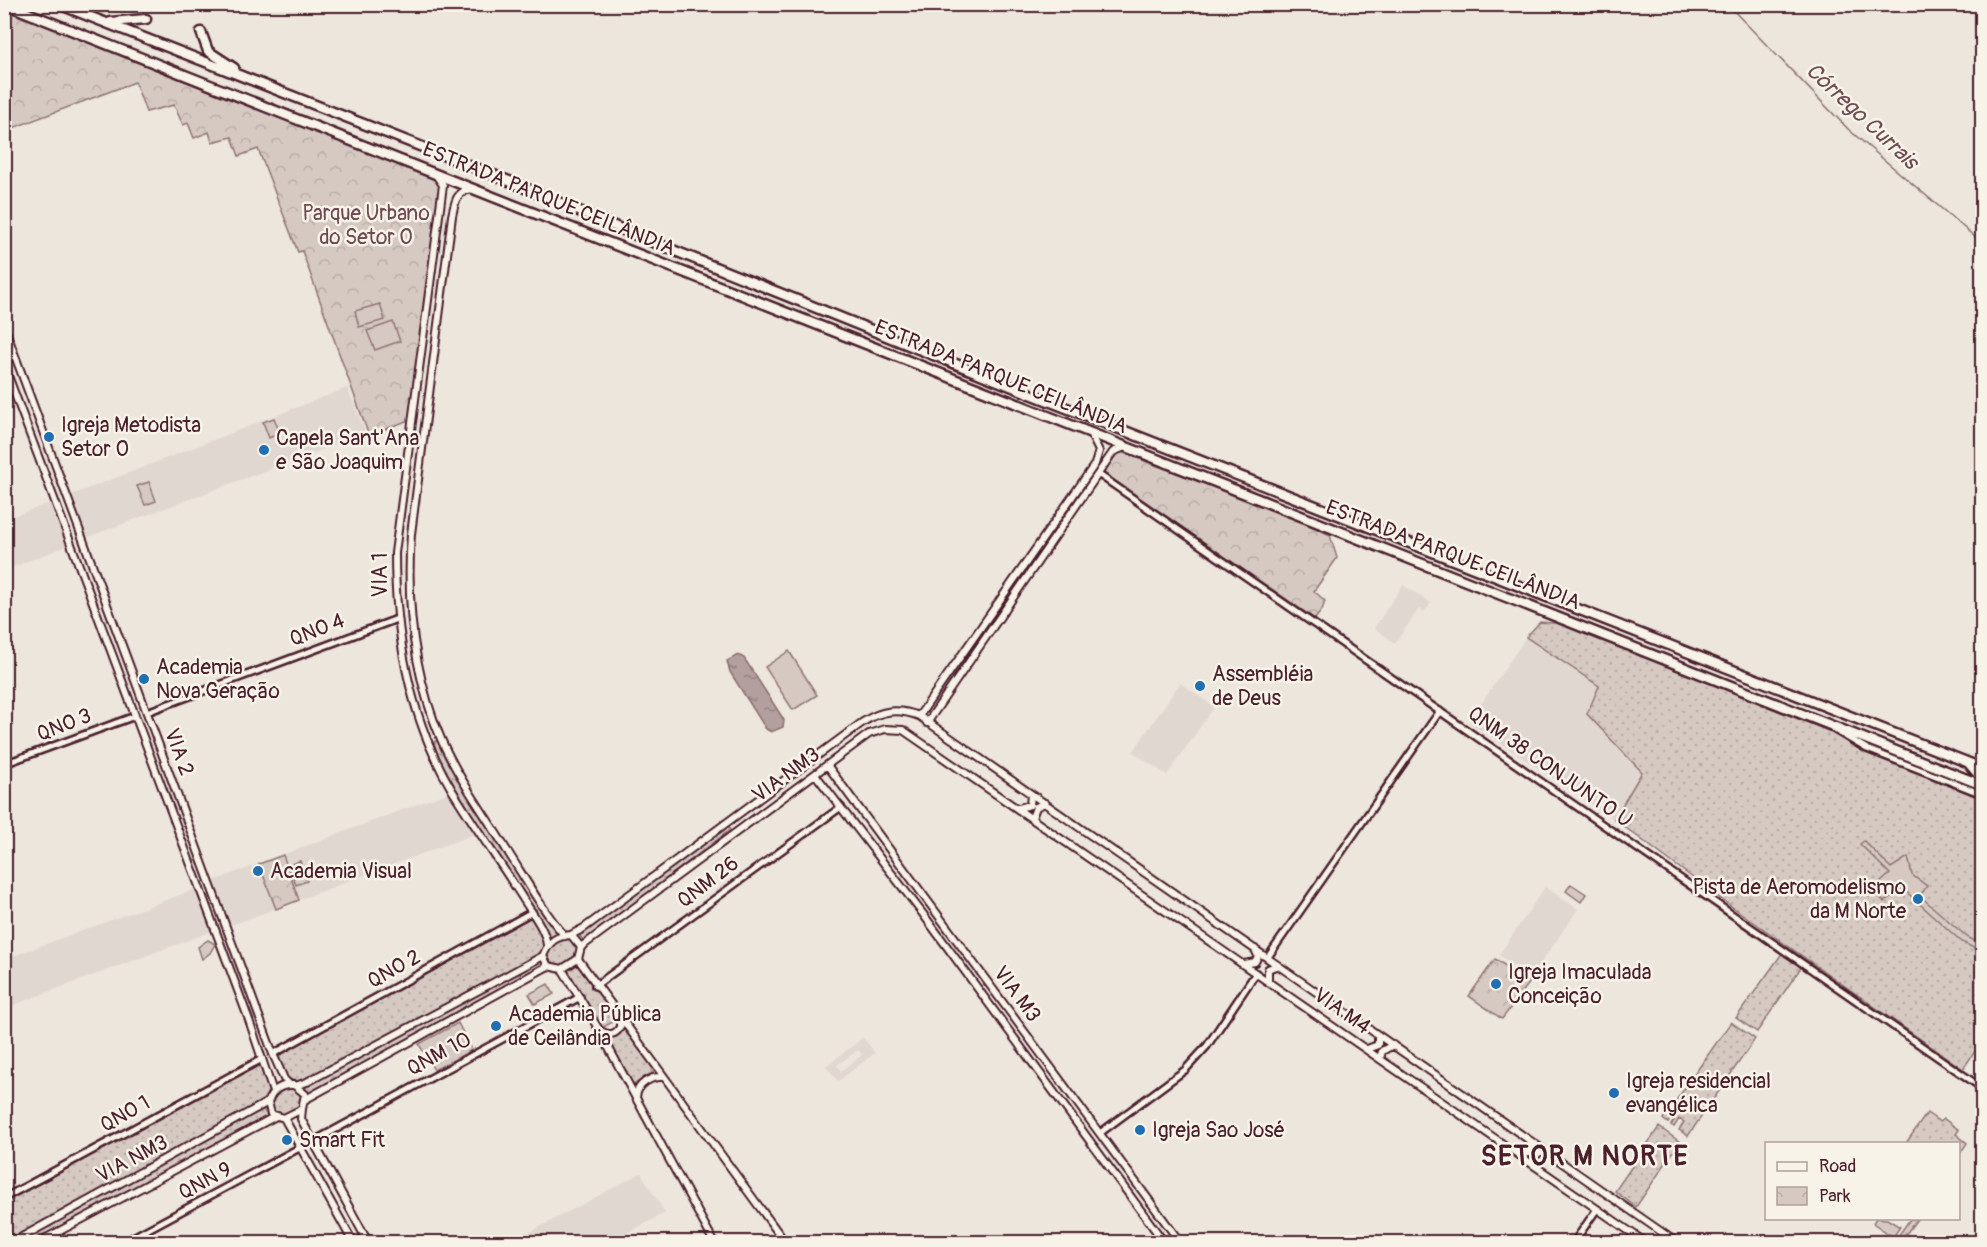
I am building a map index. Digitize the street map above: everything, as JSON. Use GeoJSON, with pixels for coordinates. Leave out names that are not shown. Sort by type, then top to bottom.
{"type":"FeatureCollection","features":[{"type":"Feature","properties":{"kind":"highway","name":"ESTRADA PARQUE CEILÂNDIA"},"geometry":{"type":"LineString","coordinates":[[5,4],[1614,638],[1818,721],[1982,783]]}},
{"type":"Feature","properties":{"kind":"highway","name":"ESTRADA PARQUE CEILÂNDIA"},"geometry":{"type":"LineString","coordinates":[[58,4],[509,181],[975,371],[1965,761],[1982,783]]}},
{"type":"Feature","properties":{"kind":"highway"},"geometry":{"type":"LineString","coordinates":[[88,16],[118,23],[146,19]]}},
{"type":"Feature","properties":{"kind":"highway"},"geometry":{"type":"LineString","coordinates":[[201,32],[203,43],[216,59],[277,88],[285,95]]}},
{"type":"Feature","properties":{"kind":"highway"},"geometry":{"type":"LineString","coordinates":[[249,99],[248,89],[255,83]]}},
{"type":"Feature","properties":{"kind":"highway"},"geometry":{"type":"LineString","coordinates":[[684,271],[694,269],[694,258]]}},
{"type":"Feature","properties":{"kind":"highway"},"geometry":{"type":"LineString","coordinates":[[970,384],[967,376],[975,371]]}},
{"type":"Feature","properties":{"kind":"highway"},"geometry":{"type":"LineString","coordinates":[[1316,521],[1327,516],[1323,507]]}},
{"type":"Feature","properties":{"kind":"highway"},"geometry":{"type":"LineString","coordinates":[[1614,638],[1611,634],[1612,628],[1620,625]]}},
{"type":"Feature","properties":{"kind":"main road","name":"VIA 1"},"geometry":{"type":"LineString","coordinates":[[436,174],[443,185],[398,531],[397,619],[405,671],[430,745],[451,788],[532,912],[546,938],[547,945]]}},
{"type":"Feature","properties":{"kind":"main road","name":"VIA 1"},"geometry":{"type":"LineString","coordinates":[[474,189],[461,192],[454,204],[415,499],[408,575],[410,619],[415,655],[441,739],[456,769],[568,935]]}},
{"type":"Feature","properties":{"kind":"main road","name":"VIA 2"},"geometry":{"type":"LineString","coordinates":[[4,326],[273,1054],[284,1079],[293,1085]]}},
{"type":"Feature","properties":{"kind":"main road"},"geometry":{"type":"LineString","coordinates":[[420,351],[427,349],[434,354]]}},
{"type":"Feature","properties":{"kind":"main road","name":"VIA 2"},"geometry":{"type":"LineString","coordinates":[[4,365],[249,1020],[273,1092]]}},
{"type":"Feature","properties":{"kind":"main road"},"geometry":{"type":"LineString","coordinates":[[22,411],[29,412],[34,408]]}},
{"type":"Feature","properties":{"kind":"main road"},"geometry":{"type":"LineString","coordinates":[[27,425],[32,418],[39,421]]}},
{"type":"Feature","properties":{"kind":"main road"},"geometry":{"type":"LineString","coordinates":[[1088,432],[1098,451],[1095,464],[919,716],[927,723],[1100,471],[1116,450],[1127,446]]}},
{"type":"Feature","properties":{"kind":"main road"},"geometry":{"type":"LineString","coordinates":[[1095,464],[1100,471]]}},
{"type":"Feature","properties":{"kind":"main road"},"geometry":{"type":"LineString","coordinates":[[398,531],[401,538],[407,536],[411,506],[415,499]]}},
{"type":"Feature","properties":{"kind":"main road"},"geometry":{"type":"LineString","coordinates":[[100,618],[107,621],[112,615]]}},
{"type":"Feature","properties":{"kind":"main road"},"geometry":{"type":"LineString","coordinates":[[104,632],[117,628]]}},
{"type":"Feature","properties":{"kind":"main road"},"geometry":{"type":"LineString","coordinates":[[934,694],[943,700]]}},
{"type":"Feature","properties":{"kind":"main road"},"geometry":{"type":"LineString","coordinates":[[423,728],[429,732],[433,727],[425,704],[426,696]]}},
{"type":"Feature","properties":{"kind":"main road","name":"VIA NM3"},"geometry":{"type":"LineString","coordinates":[[568,935],[584,928],[871,717],[889,711],[901,711],[919,716]]}},
{"type":"Feature","properties":{"kind":"main road","name":"VIA M4"},"geometry":{"type":"LineString","coordinates":[[927,723],[1046,803],[1676,1242]]}},
{"type":"Feature","properties":{"kind":"main road","name":"VIA NM3"},"geometry":{"type":"LineString","coordinates":[[581,946],[855,744],[876,731],[891,728],[903,730],[1019,808]]}},
{"type":"Feature","properties":{"kind":"main road"},"geometry":{"type":"LineString","coordinates":[[850,732],[850,740],[855,744]]}},
{"type":"Feature","properties":{"kind":"main road"},"geometry":{"type":"LineString","coordinates":[[430,745],[432,740],[439,741],[448,760],[456,769]]}},
{"type":"Feature","properties":{"kind":"main road"},"geometry":{"type":"LineString","coordinates":[[833,744],[840,746],[842,754]]}},
{"type":"Feature","properties":{"kind":"main road","name":"VIA M3"},"geometry":{"type":"LineString","coordinates":[[827,765],[1178,1242]]}},
{"type":"Feature","properties":{"kind":"main road"},"geometry":{"type":"LineString","coordinates":[[815,774],[841,807]]}},
{"type":"Feature","properties":{"kind":"main road"},"geometry":{"type":"LineString","coordinates":[[830,793],[833,785],[840,784]]}},
{"type":"Feature","properties":{"kind":"main road"},"geometry":{"type":"LineString","coordinates":[[1019,808],[1029,805],[1031,794]]}},
{"type":"Feature","properties":{"kind":"main road"},"geometry":{"type":"LineString","coordinates":[[1032,818],[1035,808],[1046,803]]}},
{"type":"Feature","properties":{"kind":"main road","name":"VIA M3"},"geometry":{"type":"LineString","coordinates":[[841,807],[987,1002]]}},
{"type":"Feature","properties":{"kind":"main road","name":"VIA M4"},"geometry":{"type":"LineString","coordinates":[[1019,808],[1645,1242]]}},
{"type":"Feature","properties":{"kind":"main road"},"geometry":{"type":"LineString","coordinates":[[740,813],[739,818],[747,824]]}},
{"type":"Feature","properties":{"kind":"main road"},"geometry":{"type":"LineString","coordinates":[[173,818],[183,818],[185,815]]}},
{"type":"Feature","properties":{"kind":"main road"},"geometry":{"type":"LineString","coordinates":[[727,823],[733,824],[734,834]]}},
{"type":"Feature","properties":{"kind":"main road"},"geometry":{"type":"LineString","coordinates":[[178,830],[182,826],[189,827]]}},
{"type":"Feature","properties":{"kind":"main road"},"geometry":{"type":"LineString","coordinates":[[923,914],[925,907],[932,907]]}},
{"type":"Feature","properties":{"kind":"main road"},"geometry":{"type":"LineString","coordinates":[[306,1099],[548,966],[562,969],[578,959],[581,946],[568,935],[547,945],[543,956],[308,1082],[273,1092],[268,1102],[269,1111],[280,1117],[301,1147],[330,1201],[344,1217],[355,1242]]}},
{"type":"Feature","properties":{"kind":"main road"},"geometry":{"type":"LineString","coordinates":[[1244,964],[1255,962],[1258,956],[1255,948]]}},
{"type":"Feature","properties":{"kind":"main road"},"geometry":{"type":"LineString","coordinates":[[543,956],[548,966]]}},
{"type":"Feature","properties":{"kind":"main road"},"geometry":{"type":"LineString","coordinates":[[578,959],[595,986],[705,1132],[783,1241]]}},
{"type":"Feature","properties":{"kind":"main road"},"geometry":{"type":"LineString","coordinates":[[1268,981],[1268,969],[1278,965]]}},
{"type":"Feature","properties":{"kind":"main road"},"geometry":{"type":"LineString","coordinates":[[562,969],[598,1028],[714,1242]]}},
{"type":"Feature","properties":{"kind":"main road"},"geometry":{"type":"LineString","coordinates":[[987,1002],[1013,1033],[1020,1032],[1020,1026]]}},
{"type":"Feature","properties":{"kind":"main road"},"geometry":{"type":"LineString","coordinates":[[987,1002],[1165,1242],[1170,1238],[1178,1242]]}},
{"type":"Feature","properties":{"kind":"main road"},"geometry":{"type":"LineString","coordinates":[[249,1020],[258,1022],[261,1017]]}},
{"type":"Feature","properties":{"kind":"main road"},"geometry":{"type":"LineString","coordinates":[[598,1028],[604,1034],[613,1034],[620,1027],[620,1019]]}},
{"type":"Feature","properties":{"kind":"main road"},"geometry":{"type":"LineString","coordinates":[[254,1035],[256,1030],[266,1030]]}},
{"type":"Feature","properties":{"kind":"main road"},"geometry":{"type":"LineString","coordinates":[[1366,1049],[1371,1050],[1378,1045],[1377,1035]]}},
{"type":"Feature","properties":{"kind":"main road"},"geometry":{"type":"LineString","coordinates":[[1380,1059],[1382,1051],[1390,1043]]}},
{"type":"Feature","properties":{"kind":"main road"},"geometry":{"type":"LineString","coordinates":[[636,1098],[637,1089],[642,1084],[653,1078],[663,1077]]}},
{"type":"Feature","properties":{"kind":"main road"},"geometry":{"type":"LineString","coordinates":[[293,1085],[304,1091],[306,1099],[301,1119],[368,1242]]}},
{"type":"Feature","properties":{"kind":"main road"},"geometry":{"type":"LineString","coordinates":[[1057,1098],[1065,1091],[1092,1123]]}},
{"type":"Feature","properties":{"kind":"main road","name":"VIA NM3"},"geometry":{"type":"LineString","coordinates":[[11,1242],[268,1102]]}},
{"type":"Feature","properties":{"kind":"main road"},"geometry":{"type":"LineString","coordinates":[[280,1117],[302,1109]]}},
{"type":"Feature","properties":{"kind":"main road","name":"VIA NM3"},"geometry":{"type":"LineString","coordinates":[[39,1242],[280,1117]]}},
{"type":"Feature","properties":{"kind":"main road"},"geometry":{"type":"LineString","coordinates":[[1517,1153],[1528,1153],[1530,1141]]}},
{"type":"Feature","properties":{"kind":"main road"},"geometry":{"type":"LineString","coordinates":[[1098,1153],[1111,1165],[1122,1181],[1128,1181],[1130,1175]]}},
{"type":"Feature","properties":{"kind":"main road"},"geometry":{"type":"LineString","coordinates":[[1534,1166],[1537,1154],[1548,1153]]}},
{"type":"Feature","properties":{"kind":"main road"},"geometry":{"type":"LineString","coordinates":[[4,1228],[11,1242],[4,1242]]}},
{"type":"Feature","properties":{"kind":"street","name":"QNM 38 CONJUNTO U"},"geometry":{"type":"LineString","coordinates":[[1100,471],[1440,711],[1983,1088]]}},
{"type":"Feature","properties":{"kind":"street","name":"QNO 4"},"geometry":{"type":"LineString","coordinates":[[147,712],[397,619]]}},
{"type":"Feature","properties":{"kind":"street"},"geometry":{"type":"LineString","coordinates":[[1268,957],[1440,711]]}},
{"type":"Feature","properties":{"kind":"street","name":"QNO 3"},"geometry":{"type":"LineString","coordinates":[[4,764],[135,716]]}},
{"type":"Feature","properties":{"kind":"street"},"geometry":{"type":"LineString","coordinates":[[1818,721],[1866,749],[1982,783]]}},
{"type":"Feature","properties":{"kind":"street","name":"QNM 26"},"geometry":{"type":"LineString","coordinates":[[595,986],[841,807]]}},
{"type":"Feature","properties":{"kind":"street","name":"QNO 2"},"geometry":{"type":"LineString","coordinates":[[273,1054],[532,912]]}},
{"type":"Feature","properties":{"kind":"street"},"geometry":{"type":"LineString","coordinates":[[1100,1133],[1185,1070],[1207,1046],[1256,973]]}},
{"type":"Feature","properties":{"kind":"street","name":"QNM 10"},"geometry":{"type":"LineString","coordinates":[[314,1141],[580,997]]}},
{"type":"Feature","properties":{"kind":"street","name":"QNO 1"},"geometry":{"type":"LineString","coordinates":[[4,1198],[262,1059]]}},
{"type":"Feature","properties":{"kind":"street","name":"QNN 9"},"geometry":{"type":"LineString","coordinates":[[124,1242],[301,1147]]}},
{"type":"Feature","properties":{"kind":"street"},"geometry":{"type":"LineString","coordinates":[[1574,1242],[1597,1209]]}},
{"type":"Feature","properties":{"kind":"shaded area"},"geometry":{"type":"Polygon","coordinates":[[[347,388],[366,433],[85,538],[69,496],[347,388]]]}},
{"type":"Feature","properties":{"kind":"shaded area"},"geometry":{"type":"Polygon","coordinates":[[[53,502],[69,545],[5,570],[5,519],[53,502]]]}},
{"type":"Feature","properties":{"kind":"shaded area"},"geometry":{"type":"Polygon","coordinates":[[[1403,585],[1431,603],[1424,612],[1419,609],[1395,643],[1374,628],[1403,585]]]}},
{"type":"Feature","properties":{"kind":"shaded area"},"geometry":{"type":"Polygon","coordinates":[[[1526,637],[1599,686],[1587,714],[1643,772],[1614,819],[1469,722],[1526,637]]]}},
{"type":"Feature","properties":{"kind":"shaded area"},"geometry":{"type":"Polygon","coordinates":[[[1180,683],[1214,707],[1167,775],[1133,752],[1180,683]]]}},
{"type":"Feature","properties":{"kind":"shaded area"},"geometry":{"type":"Polygon","coordinates":[[[450,792],[477,833],[229,926],[213,881],[450,792]]]}},
{"type":"Feature","properties":{"kind":"shaded area"},"geometry":{"type":"Polygon","coordinates":[[[1545,887],[1578,909],[1531,977],[1499,955],[1545,887]]]}},
{"type":"Feature","properties":{"kind":"shaded area"},"geometry":{"type":"Polygon","coordinates":[[[196,889],[213,931],[5,1008],[5,959],[196,889]]]}},
{"type":"Feature","properties":{"kind":"shaded area"},"geometry":{"type":"Polygon","coordinates":[[[863,1038],[875,1053],[838,1081],[826,1066],[863,1038]],[[858,1050],[837,1065],[841,1071],[862,1055],[858,1050]]]}},
{"type":"Feature","properties":{"kind":"shaded area"},"geometry":{"type":"Polygon","coordinates":[[[641,1173],[665,1213],[610,1242],[512,1242],[641,1173]]]}},
{"type":"Feature","properties":{"kind":"green space","name":"Parque Urbano do Setor O"},"geometry":{"type":"Polygon","coordinates":[[[5,8],[437,180],[440,184],[409,420],[373,434],[368,433],[302,251],[298,252],[258,149],[239,156],[232,137],[212,142],[209,132],[194,138],[188,123],[183,125],[174,105],[146,112],[135,82],[5,131],[5,8]]]}},
{"type":"Feature","properties":{"kind":"green space"},"geometry":{"type":"Polygon","coordinates":[[[380,304],[385,320],[359,327],[355,311],[380,304]]]}},
{"type":"Feature","properties":{"kind":"green space"},"geometry":{"type":"Polygon","coordinates":[[[393,322],[400,341],[375,350],[367,331],[393,322]]]}},
{"type":"Feature","properties":{"kind":"green space"},"geometry":{"type":"Polygon","coordinates":[[[274,418],[280,433],[269,438],[263,422],[274,418]]]}},
{"type":"Feature","properties":{"kind":"green space"},"geometry":{"type":"Polygon","coordinates":[[[1121,452],[1292,517],[1330,535],[1337,558],[1314,591],[1325,601],[1315,619],[1104,473],[1116,454],[1121,452]]]}},
{"type":"Feature","properties":{"kind":"green space"},"geometry":{"type":"Polygon","coordinates":[[[149,482],[156,501],[145,505],[137,486],[149,482]]]}},
{"type":"Feature","properties":{"kind":"green space"},"geometry":{"type":"Polygon","coordinates":[[[1540,622],[1564,624],[1838,735],[1857,746],[1981,797],[1982,1041],[1963,1069],[1721,899],[1614,819],[1642,772],[1587,714],[1599,686],[1526,637],[1540,622]]]}},
{"type":"Feature","properties":{"kind":"green space"},"geometry":{"type":"Polygon","coordinates":[[[789,651],[817,695],[793,710],[765,667],[789,651]]]}},
{"type":"Feature","properties":{"kind":"green space"},"geometry":{"type":"Polygon","coordinates":[[[435,741],[438,742],[447,762],[559,933],[551,937],[506,868],[448,774],[437,752],[435,741]]]}},
{"type":"Feature","properties":{"kind":"green space"},"geometry":{"type":"Polygon","coordinates":[[[728,826],[730,830],[584,941],[579,935],[728,826]]]}},
{"type":"Feature","properties":{"kind":"green space","name":"Pista de Aeromodelismo da M Norte"},"geometry":{"type":"Polygon","coordinates":[[[1864,841],[1891,868],[1908,857],[1912,875],[1927,886],[1920,896],[1967,937],[1982,945],[1981,952],[1962,942],[1902,888],[1884,902],[1873,889],[1890,874],[1860,844],[1864,841]]]}},
{"type":"Feature","properties":{"kind":"green space"},"geometry":{"type":"Polygon","coordinates":[[[283,855],[299,900],[276,909],[259,864],[283,855]]]}},
{"type":"Feature","properties":{"kind":"green space"},"geometry":{"type":"Polygon","coordinates":[[[300,861],[307,881],[296,885],[289,865],[300,861]]]}},
{"type":"Feature","properties":{"kind":"green space"},"geometry":{"type":"Polygon","coordinates":[[[1571,884],[1586,894],[1581,902],[1566,891],[1571,884]]]}},
{"type":"Feature","properties":{"kind":"green space"},"geometry":{"type":"Polygon","coordinates":[[[528,917],[532,918],[542,935],[543,944],[540,954],[302,1082],[288,1079],[279,1058],[281,1054],[528,917]]]}},
{"type":"Feature","properties":{"kind":"green space"},"geometry":{"type":"Polygon","coordinates":[[[571,938],[579,948],[573,959],[561,965],[551,963],[548,955],[551,948],[560,940],[571,938]]]}},
{"type":"Feature","properties":{"kind":"green space"},"geometry":{"type":"Polygon","coordinates":[[[208,940],[215,944],[210,953],[202,959],[198,947],[208,940]]]}},
{"type":"Feature","properties":{"kind":"green space"},"geometry":{"type":"Polygon","coordinates":[[[1783,952],[1802,966],[1757,1032],[1736,1018],[1783,952]]]}},
{"type":"Feature","properties":{"kind":"green space"},"geometry":{"type":"Polygon","coordinates":[[[541,959],[544,966],[309,1094],[305,1087],[541,959]]]}},
{"type":"Feature","properties":{"kind":"green space"},"geometry":{"type":"Polygon","coordinates":[[[1495,959],[1530,982],[1502,1019],[1469,996],[1495,959]]]}},
{"type":"Feature","properties":{"kind":"green space"},"geometry":{"type":"Polygon","coordinates":[[[577,965],[615,1016],[616,1020],[602,1028],[568,970],[577,965]]]}},
{"type":"Feature","properties":{"kind":"green space"},"geometry":{"type":"Polygon","coordinates":[[[548,984],[554,994],[535,1004],[529,994],[548,984]]]}},
{"type":"Feature","properties":{"kind":"green space"},"geometry":{"type":"Polygon","coordinates":[[[1731,1022],[1755,1039],[1688,1136],[1679,1130],[1684,1122],[1679,1119],[1674,1127],[1671,1125],[1677,1116],[1673,1114],[1668,1123],[1663,1119],[1731,1022]]]}},
{"type":"Feature","properties":{"kind":"green space"},"geometry":{"type":"Polygon","coordinates":[[[458,1023],[472,1050],[434,1070],[419,1044],[458,1023]]]}},
{"type":"Feature","properties":{"kind":"green space"},"geometry":{"type":"Polygon","coordinates":[[[624,1029],[655,1071],[632,1086],[607,1039],[624,1029]]]}},
{"type":"Feature","properties":{"kind":"green space"},"geometry":{"type":"Polygon","coordinates":[[[263,1065],[269,1090],[262,1102],[17,1236],[9,1233],[5,1221],[5,1202],[254,1066],[263,1065]]]}},
{"type":"Feature","properties":{"kind":"green space"},"geometry":{"type":"Polygon","coordinates":[[[286,1089],[295,1089],[301,1094],[301,1103],[290,1112],[277,1113],[270,1105],[275,1095],[286,1089]]]}},
{"type":"Feature","properties":{"kind":"green space"},"geometry":{"type":"Polygon","coordinates":[[[263,1109],[267,1116],[33,1242],[17,1242],[263,1109]]]}},
{"type":"Feature","properties":{"kind":"green space"},"geometry":{"type":"Polygon","coordinates":[[[1927,1113],[1940,1122],[1944,1119],[1959,1130],[1956,1134],[1967,1143],[1960,1154],[1960,1142],[1907,1142],[1927,1113]]]}},
{"type":"Feature","properties":{"kind":"green space"},"geometry":{"type":"Polygon","coordinates":[[[1659,1127],[1680,1142],[1636,1207],[1615,1191],[1659,1127]]]}},
{"type":"Feature","properties":{"kind":"green space"},"geometry":{"type":"Polygon","coordinates":[[[1875,1220],[1889,1220],[1900,1227],[1893,1237],[1873,1223],[1875,1220]]]}},
{"type":"Feature","properties":{"kind":"green space"},"geometry":{"type":"Polygon","coordinates":[[[1909,1220],[1916,1220],[1900,1242],[1894,1242],[1909,1220]]]}},
{"type":"Feature","properties":{"kind":"water"},"geometry":{"type":"Polygon","coordinates":[[[738,655],[744,658],[784,720],[783,727],[771,732],[766,729],[730,672],[727,661],[738,655]]]}},
{"type":"Feature","properties":{"kind":"waterway","name":"Córrego Currais"},"geometry":{"type":"LineString","coordinates":[[1727,4],[1849,130],[1982,243]]}},
{"type":"Feature","properties":{"kind":"place","name":"Igreja Metodista Setor O"},"geometry":{"type":"Point","coordinates":[49,437]}},
{"type":"Feature","properties":{"kind":"place","name":"Capela Sant'Ana e São Joaquim"},"geometry":{"type":"Point","coordinates":[264,450]}},
{"type":"Feature","properties":{"kind":"place","name":"Academia Nova Geração"},"geometry":{"type":"Point","coordinates":[144,679]}},
{"type":"Feature","properties":{"kind":"place","name":"Assembléia de Deus"},"geometry":{"type":"Point","coordinates":[1200,686]}},
{"type":"Feature","properties":{"kind":"place","name":"Academia Visual"},"geometry":{"type":"Point","coordinates":[258,871]}},
{"type":"Feature","properties":{"kind":"place","name":"Pista de Aeromodelismo da M Norte"},"geometry":{"type":"Point","coordinates":[1918,899]}},
{"type":"Feature","properties":{"kind":"place","name":"Igreja Imaculada Conceição"},"geometry":{"type":"Point","coordinates":[1496,984]}},
{"type":"Feature","properties":{"kind":"place","name":"Academia Pública de Ceilândia"},"geometry":{"type":"Point","coordinates":[496,1026]}},
{"type":"Feature","properties":{"kind":"place","name":"Igreja residencial evangélica"},"geometry":{"type":"Point","coordinates":[1614,1093]}},
{"type":"Feature","properties":{"kind":"place","name":"Igreja Sao José"},"geometry":{"type":"Point","coordinates":[1140,1130]}},
{"type":"Feature","properties":{"kind":"place","name":"Smart Fit"},"geometry":{"type":"Point","coordinates":[287,1140]}},
{"type":"Feature","properties":{"kind":"district","name":"SETOR M NORTE"},"geometry":{"type":"Point","coordinates":[1585,1156]}}]}
